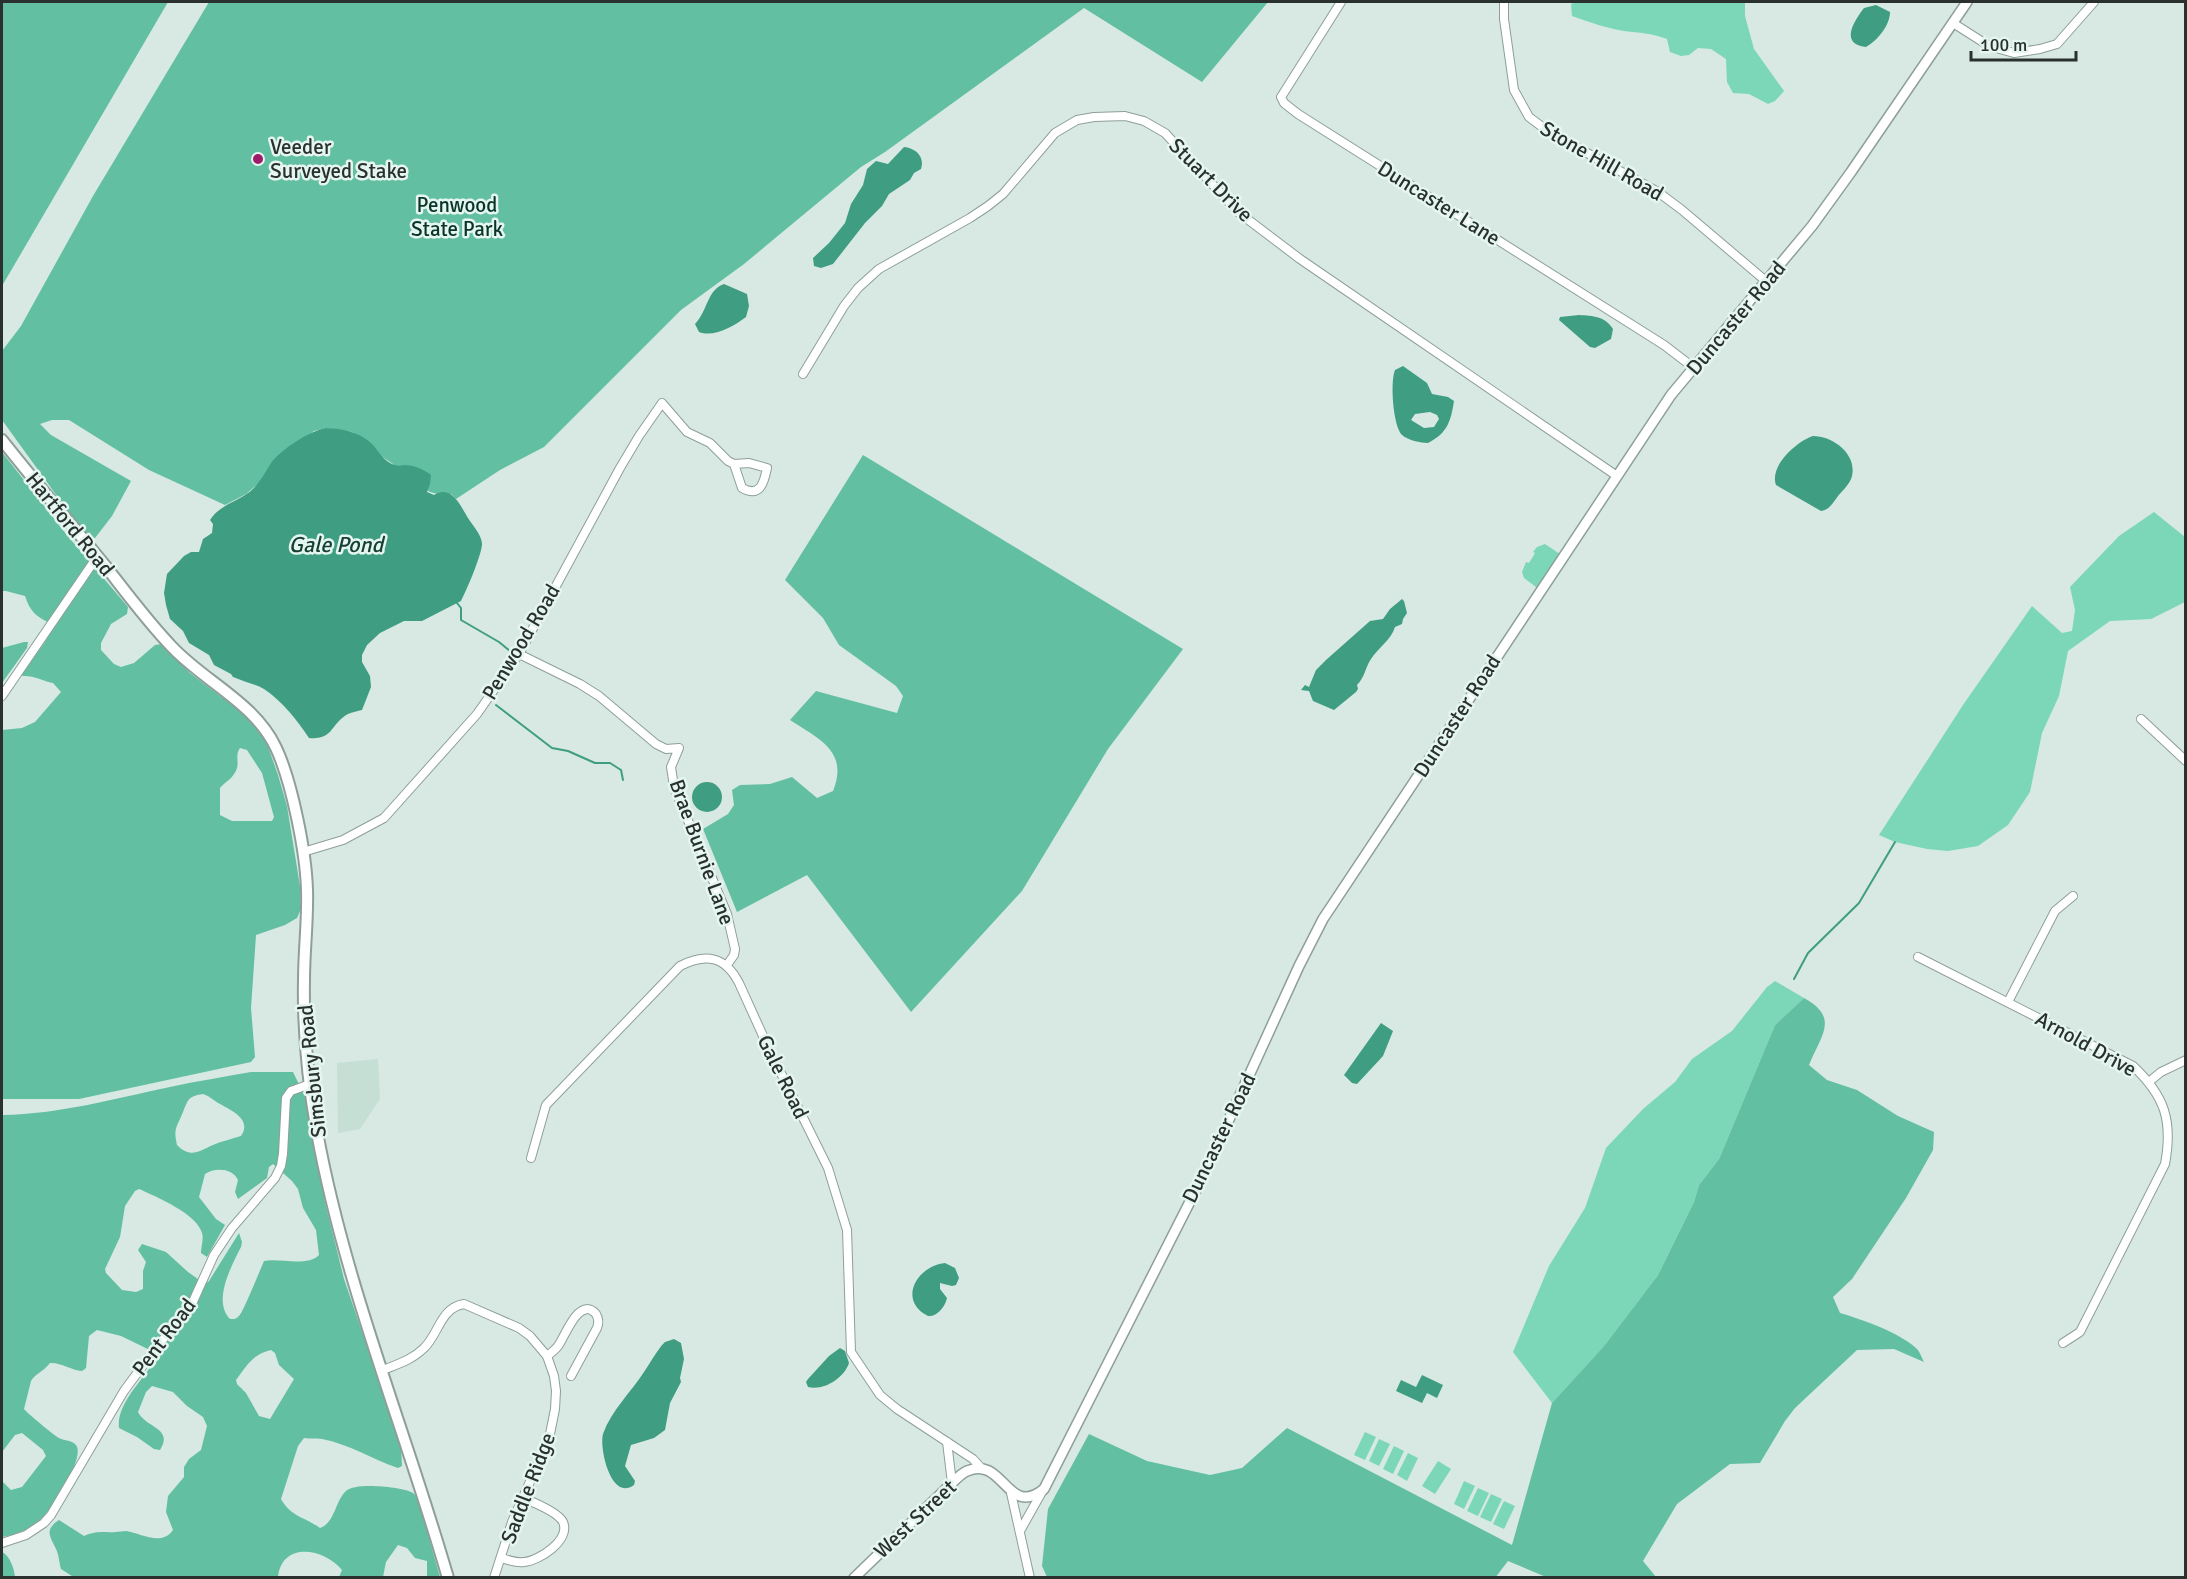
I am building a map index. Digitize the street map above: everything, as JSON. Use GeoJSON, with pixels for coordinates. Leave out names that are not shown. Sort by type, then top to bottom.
{"type":"FeatureCollection","features":[{"type":"Feature","properties":{"kind":"main road","name":"Hartford Road"},"geometry":{"type":"LineString","coordinates":[[2,440],[137,607]]}},
{"type":"Feature","properties":{"kind":"main road","name":"Simsbury Road"},"geometry":{"type":"LineString","coordinates":[[137,607],[176,651],[214,684],[242,704],[267,731],[283,766],[303,852],[307,892],[304,1002],[310,1084],[318,1137],[336,1218],[362,1313],[420,1482],[448,1578]]}},
{"type":"Feature","properties":{"kind":"street","name":"Duncaster Lane"},"geometry":{"type":"LineString","coordinates":[[1341,2],[1283,94],[1284,103],[1664,345],[1694,368]]}},
{"type":"Feature","properties":{"kind":"street","name":"Stone Hill Road"},"geometry":{"type":"LineString","coordinates":[[1504,2],[1504,19],[1514,90],[1529,117],[1549,132],[1658,192],[1767,282]]}},
{"type":"Feature","properties":{"kind":"street","name":"Duncaster Road"},"geometry":{"type":"LineString","coordinates":[[1020,1531],[1044,1489],[1205,1172],[1312,938],[1671,395],[1812,226],[1967,2]]}},
{"type":"Feature","properties":{"kind":"street"},"geometry":{"type":"LineString","coordinates":[[1953,23],[1989,46],[2014,53],[2057,44],[2094,2]]}},
{"type":"Feature","properties":{"kind":"street","name":"Stuart Drive"},"geometry":{"type":"LineString","coordinates":[[803,374],[844,306],[858,288],[879,269],[988,206],[1003,194],[1055,133],[1077,120],[1125,116],[1144,121],[1165,133],[1238,212],[1300,259],[1617,476]]}},
{"type":"Feature","properties":{"kind":"street","name":"Penwood Road"},"geometry":{"type":"LineString","coordinates":[[303,852],[343,840],[384,818],[477,714],[519,654],[615,476],[662,403],[687,432],[710,443],[734,464]]}},
{"type":"Feature","properties":{"kind":"street"},"geometry":{"type":"LineString","coordinates":[[750,463],[767,468],[760,488],[754,492],[742,488],[734,464],[750,463]]}},
{"type":"Feature","properties":{"kind":"street"},"geometry":{"type":"LineString","coordinates":[[2,696],[97,557]]}},
{"type":"Feature","properties":{"kind":"street","name":"Brae Burnie Lane"},"geometry":{"type":"LineString","coordinates":[[519,654],[599,696],[656,744],[666,749],[678,748],[671,767],[674,787],[727,915],[735,949],[727,965]]}},
{"type":"Feature","properties":{"kind":"street"},"geometry":{"type":"LineString","coordinates":[[2140,719],[2186,761]]}},
{"type":"Feature","properties":{"kind":"street"},"geometry":{"type":"LineString","coordinates":[[2008,1002],[2055,911],[2073,896]]}},
{"type":"Feature","properties":{"kind":"street","name":"Arnold Drive"},"geometry":{"type":"LineString","coordinates":[[1918,957],[2115,1055],[2133,1066],[2150,1082],[2159,1096],[2168,1120],[2169,1145],[2165,1164],[2080,1332],[2063,1342]]}},
{"type":"Feature","properties":{"kind":"street"},"geometry":{"type":"LineString","coordinates":[[531,1158],[546,1105],[680,966],[701,958],[727,965]]}},
{"type":"Feature","properties":{"kind":"street","name":"Gale Road"},"geometry":{"type":"LineString","coordinates":[[727,965],[739,983],[828,1168],[848,1230],[851,1352],[880,1395],[973,1458],[982,1469]]}},
{"type":"Feature","properties":{"kind":"street"},"geometry":{"type":"LineString","coordinates":[[2150,1082],[2161,1072],[2186,1060]]}},
{"type":"Feature","properties":{"kind":"street","name":"Pent Road"},"geometry":{"type":"LineString","coordinates":[[2,1543],[18,1539],[35,1530],[44,1523],[60,1502],[124,1391],[191,1306],[214,1255],[232,1228],[275,1178],[283,1154],[286,1098],[291,1091],[310,1084]]}},
{"type":"Feature","properties":{"kind":"street","name":"Saddle Ridge"},"geometry":{"type":"LineString","coordinates":[[382,1370],[406,1362],[415,1356],[427,1345],[447,1313],[464,1304],[519,1328],[535,1341],[547,1356],[556,1391],[554,1422],[548,1443],[522,1498],[494,1578]]}},
{"type":"Feature","properties":{"kind":"street"},"geometry":{"type":"LineString","coordinates":[[547,1356],[558,1347],[579,1312],[586,1310],[594,1313],[598,1320],[597,1328],[571,1376]]}},
{"type":"Feature","properties":{"kind":"street"},"geometry":{"type":"LineString","coordinates":[[947,1442],[952,1483]]}},
{"type":"Feature","properties":{"kind":"street"},"geometry":{"type":"LineString","coordinates":[[982,1469],[993,1473],[1006,1484],[1011,1493],[1030,1578]]}},
{"type":"Feature","properties":{"kind":"street","name":"West Street"},"geometry":{"type":"LineString","coordinates":[[854,1578],[952,1483],[967,1471],[982,1469]]}},
{"type":"Feature","properties":{"kind":"street"},"geometry":{"type":"LineString","coordinates":[[1011,1493],[1019,1497],[1033,1496],[1044,1489]]}},
{"type":"Feature","properties":{"kind":"street"},"geometry":{"type":"LineString","coordinates":[[501,1558],[519,1563],[531,1561],[549,1551],[562,1534],[564,1525],[560,1518],[522,1498]]}},
{"type":"Feature","properties":{"kind":"shaded area"},"geometry":{"type":"Polygon","coordinates":[[[1576,2],[1745,2],[1745,16],[1754,49],[1784,91],[1775,101],[1768,104],[1749,94],[1733,93],[1727,82],[1726,59],[1711,49],[1698,48],[1689,55],[1681,56],[1670,52],[1667,39],[1611,28],[1572,16],[1571,4],[1576,2]]]}},
{"type":"Feature","properties":{"kind":"shaded area"},"geometry":{"type":"Polygon","coordinates":[[[2154,512],[2185,537],[2185,602],[2151,619],[2110,621],[2068,651],[2059,696],[2042,733],[2030,792],[2008,825],[1978,846],[1948,851],[1895,842],[1879,835],[1963,705],[2032,606],[2062,633],[2072,631],[2075,610],[2070,587],[2119,536],[2154,512]]]}},
{"type":"Feature","properties":{"kind":"shaded area"},"geometry":{"type":"Polygon","coordinates":[[[1545,544],[1560,554],[1540,586],[1536,587],[1524,578],[1522,572],[1537,547],[1545,544]]]}},
{"type":"Feature","properties":{"kind":"shaded area"},"geometry":{"type":"Polygon","coordinates":[[[1775,981],[1804,998],[1775,1025],[1719,1159],[1699,1185],[1694,1202],[1658,1275],[1604,1346],[1552,1403],[1513,1352],[1549,1266],[1585,1208],[1606,1148],[1643,1109],[1675,1082],[1692,1059],[1732,1031],[1767,987],[1775,981]]]}},
{"type":"Feature","properties":{"kind":"shaded area"},"geometry":{"type":"Polygon","coordinates":[[[378,1059],[380,1099],[360,1129],[338,1133],[337,1063],[378,1059]]]}},
{"type":"Feature","properties":{"kind":"shaded area"},"geometry":{"type":"Polygon","coordinates":[[[1365,1432],[1376,1437],[1365,1460],[1354,1455],[1365,1432]]]}},
{"type":"Feature","properties":{"kind":"shaded area"},"geometry":{"type":"Polygon","coordinates":[[[1379,1439],[1390,1444],[1379,1466],[1369,1461],[1379,1439]]]}},
{"type":"Feature","properties":{"kind":"shaded area"},"geometry":{"type":"Polygon","coordinates":[[[1394,1446],[1404,1451],[1393,1474],[1383,1469],[1394,1446]]]}},
{"type":"Feature","properties":{"kind":"shaded area"},"geometry":{"type":"Polygon","coordinates":[[[1408,1453],[1418,1458],[1407,1481],[1397,1475],[1408,1453]]]}},
{"type":"Feature","properties":{"kind":"shaded area"},"geometry":{"type":"Polygon","coordinates":[[[1438,1461],[1451,1469],[1435,1494],[1422,1486],[1438,1461]]]}},
{"type":"Feature","properties":{"kind":"shaded area"},"geometry":{"type":"Polygon","coordinates":[[[1464,1481],[1475,1486],[1464,1509],[1454,1504],[1464,1481]]]}},
{"type":"Feature","properties":{"kind":"shaded area"},"geometry":{"type":"Polygon","coordinates":[[[1478,1488],[1489,1493],[1478,1516],[1467,1511],[1478,1488]]]}},
{"type":"Feature","properties":{"kind":"shaded area"},"geometry":{"type":"Polygon","coordinates":[[[1491,1494],[1502,1499],[1491,1522],[1480,1517],[1491,1494]]]}},
{"type":"Feature","properties":{"kind":"shaded area"},"geometry":{"type":"Polygon","coordinates":[[[1504,1501],[1515,1506],[1504,1529],[1493,1524],[1504,1501]]]}},
{"type":"Feature","properties":{"kind":"green space"},"geometry":{"type":"Polygon","coordinates":[[[2,2],[168,2],[2,286],[2,2]]]}},
{"type":"Feature","properties":{"kind":"green space","name":"Penwood State Park"},"geometry":{"type":"Polygon","coordinates":[[[209,2],[1268,2],[1202,82],[1084,8],[861,167],[744,264],[681,310],[544,447],[500,470],[456,499],[451,494],[428,491],[406,465],[396,466],[352,432],[326,428],[314,431],[273,461],[259,483],[246,494],[225,505],[149,470],[69,420],[52,420],[40,424],[51,435],[131,481],[112,516],[95,538],[88,539],[2,420],[2,351],[21,326],[93,196],[209,2]]]}},
{"type":"Feature","properties":{"kind":"green space"},"geometry":{"type":"Polygon","coordinates":[[[2,452],[66,534],[128,607],[127,614],[111,624],[101,643],[101,650],[114,664],[121,667],[134,663],[155,645],[162,644],[190,673],[253,721],[265,738],[287,806],[300,886],[300,911],[297,918],[285,925],[256,935],[251,1008],[255,1057],[251,1062],[79,1099],[2,1099],[2,730],[22,728],[35,722],[61,692],[53,683],[22,676],[28,663],[44,644],[50,631],[50,623],[34,613],[25,596],[2,591],[2,452]],[[240,748],[236,771],[220,788],[220,815],[232,821],[272,821],[274,817],[262,773],[247,750],[240,748]]]}},
{"type":"Feature","properties":{"kind":"green space"},"geometry":{"type":"Polygon","coordinates":[[[863,455],[1183,649],[1108,749],[1022,891],[911,1012],[807,875],[737,912],[703,829],[728,814],[734,805],[732,790],[740,785],[770,784],[792,777],[817,798],[833,791],[837,777],[834,756],[821,740],[790,720],[816,691],[897,713],[903,696],[896,686],[839,645],[823,618],[785,580],[863,455]]]}},
{"type":"Feature","properties":{"kind":"green space"},"geometry":{"type":"Polygon","coordinates":[[[28,642],[27,648],[2,683],[2,648],[28,642]]]}},
{"type":"Feature","properties":{"kind":"green space"},"geometry":{"type":"Polygon","coordinates":[[[1804,998],[1815,1005],[1825,1020],[1825,1028],[1809,1065],[1827,1080],[1857,1090],[1898,1116],[1934,1132],[1933,1150],[1906,1198],[1852,1279],[1833,1297],[1840,1313],[1901,1337],[1917,1349],[1924,1362],[1894,1349],[1857,1350],[1795,1408],[1760,1463],[1730,1464],[1677,1504],[1643,1561],[1656,1577],[1546,1577],[1508,1561],[1495,1578],[1047,1577],[1042,1566],[1048,1509],[1089,1434],[1147,1461],[1210,1475],[1242,1468],[1287,1428],[1512,1545],[1552,1403],[1604,1346],[1658,1275],[1694,1202],[1699,1185],[1719,1159],[1775,1025],[1804,998]]]}},
{"type":"Feature","properties":{"kind":"green space"},"geometry":{"type":"Polygon","coordinates":[[[251,1072],[293,1072],[307,1101],[325,1202],[344,1279],[401,1446],[402,1466],[398,1468],[342,1444],[322,1439],[304,1438],[298,1446],[281,1499],[289,1510],[320,1528],[329,1522],[342,1495],[351,1488],[378,1486],[412,1492],[418,1499],[440,1577],[427,1577],[427,1561],[415,1558],[407,1548],[398,1545],[386,1562],[383,1577],[339,1577],[342,1570],[334,1563],[315,1553],[305,1552],[295,1553],[287,1558],[281,1565],[278,1577],[75,1578],[61,1569],[58,1554],[50,1537],[51,1527],[59,1520],[84,1536],[97,1532],[126,1531],[151,1538],[163,1538],[168,1535],[173,1530],[166,1512],[168,1496],[184,1477],[184,1467],[189,1459],[201,1450],[207,1426],[203,1417],[173,1392],[152,1386],[146,1392],[138,1412],[164,1437],[160,1450],[154,1449],[119,1428],[119,1418],[127,1399],[157,1356],[154,1352],[121,1336],[97,1330],[89,1336],[86,1368],[82,1371],[50,1363],[31,1381],[24,1409],[56,1436],[76,1445],[78,1452],[72,1472],[44,1516],[22,1532],[2,1537],[2,1481],[11,1490],[22,1487],[46,1456],[43,1450],[22,1433],[15,1435],[2,1452],[2,1115],[66,1109],[251,1072]],[[203,1094],[189,1099],[176,1128],[177,1145],[191,1153],[241,1136],[244,1130],[240,1117],[203,1094]],[[273,1164],[269,1167],[267,1178],[238,1199],[235,1192],[238,1180],[236,1176],[223,1170],[205,1174],[199,1197],[216,1219],[225,1225],[207,1257],[201,1253],[202,1233],[193,1219],[156,1197],[139,1189],[135,1191],[125,1206],[120,1237],[105,1269],[106,1273],[122,1290],[136,1292],[143,1289],[143,1271],[146,1262],[138,1250],[142,1244],[166,1252],[205,1284],[239,1233],[241,1247],[223,1293],[225,1311],[230,1319],[236,1318],[244,1307],[264,1261],[308,1261],[319,1255],[316,1230],[303,1208],[298,1189],[273,1164]],[[271,1350],[251,1361],[236,1380],[259,1416],[270,1419],[294,1379],[279,1365],[275,1353],[271,1350]]]}},
{"type":"Feature","properties":{"kind":"green space"},"geometry":{"type":"Polygon","coordinates":[[[2,1552],[11,1563],[15,1577],[2,1577],[2,1552]]]}},
{"type":"Feature","properties":{"kind":"water"},"geometry":{"type":"Polygon","coordinates":[[[1876,5],[1890,12],[1888,22],[1879,36],[1870,44],[1866,47],[1858,45],[1851,37],[1853,25],[1864,8],[1876,5]]]}},
{"type":"Feature","properties":{"kind":"water"},"geometry":{"type":"Polygon","coordinates":[[[904,147],[912,149],[921,157],[921,169],[914,173],[910,180],[889,194],[882,206],[865,223],[833,264],[821,268],[814,266],[813,258],[845,223],[851,204],[863,185],[867,169],[876,161],[888,164],[904,147]]]}},
{"type":"Feature","properties":{"kind":"water"},"geometry":{"type":"Polygon","coordinates":[[[724,284],[747,294],[749,306],[746,317],[717,332],[699,332],[695,324],[714,291],[724,284]]]}},
{"type":"Feature","properties":{"kind":"water"},"geometry":{"type":"Polygon","coordinates":[[[1594,316],[1606,321],[1613,329],[1611,339],[1595,348],[1590,347],[1559,320],[1560,317],[1594,316]]]}},
{"type":"Feature","properties":{"kind":"water"},"geometry":{"type":"Polygon","coordinates":[[[1403,366],[1427,383],[1432,394],[1448,397],[1454,401],[1444,430],[1428,443],[1407,438],[1399,430],[1393,404],[1395,370],[1403,366]],[[1430,412],[1415,414],[1411,420],[1424,428],[1434,427],[1439,419],[1437,415],[1430,412]]]}},
{"type":"Feature","properties":{"kind":"water","name":"Gale Pond"},"geometry":{"type":"Polygon","coordinates":[[[326,428],[358,434],[369,441],[391,464],[408,465],[422,469],[431,475],[427,492],[434,495],[446,492],[455,498],[478,533],[482,548],[461,601],[422,621],[404,621],[380,633],[367,645],[362,655],[362,662],[370,676],[371,687],[362,710],[342,718],[328,734],[309,738],[289,711],[271,694],[260,687],[233,677],[214,665],[209,655],[189,643],[183,631],[170,619],[164,593],[167,574],[184,556],[191,552],[199,552],[203,539],[212,533],[213,524],[210,520],[214,515],[252,490],[271,463],[289,447],[304,437],[326,428]]]}},
{"type":"Feature","properties":{"kind":"water"},"geometry":{"type":"Polygon","coordinates":[[[1813,436],[1828,439],[1842,448],[1851,460],[1853,468],[1848,484],[1831,506],[1821,511],[1776,485],[1775,478],[1780,462],[1786,455],[1799,443],[1813,436]]]}},
{"type":"Feature","properties":{"kind":"water"},"geometry":{"type":"Polygon","coordinates":[[[1402,599],[1407,613],[1402,624],[1395,627],[1391,636],[1371,659],[1357,685],[1356,692],[1334,710],[1313,701],[1309,691],[1301,690],[1305,685],[1309,687],[1316,670],[1326,660],[1370,621],[1383,619],[1390,609],[1402,599]]]}},
{"type":"Feature","properties":{"kind":"water"},"geometry":{"type":"Polygon","coordinates":[[[707,782],[713,783],[721,791],[721,803],[713,811],[707,812],[701,811],[693,803],[692,797],[693,791],[701,783],[707,782]]]}},
{"type":"Feature","properties":{"kind":"water"},"geometry":{"type":"Polygon","coordinates":[[[1381,1023],[1393,1031],[1383,1056],[1357,1084],[1352,1083],[1344,1075],[1381,1023]]]}},
{"type":"Feature","properties":{"kind":"water"},"geometry":{"type":"Polygon","coordinates":[[[945,1263],[955,1268],[959,1278],[956,1285],[940,1283],[940,1289],[947,1298],[946,1301],[937,1313],[928,1316],[919,1309],[914,1301],[912,1293],[914,1285],[926,1270],[945,1263]]]}},
{"type":"Feature","properties":{"kind":"water"},"geometry":{"type":"Polygon","coordinates":[[[674,1339],[681,1343],[684,1359],[681,1382],[670,1403],[665,1430],[654,1438],[631,1445],[625,1466],[635,1481],[634,1485],[626,1488],[619,1486],[608,1471],[603,1450],[603,1434],[616,1410],[659,1348],[665,1342],[674,1339]]]}},
{"type":"Feature","properties":{"kind":"water"},"geometry":{"type":"Polygon","coordinates":[[[840,1348],[845,1351],[849,1363],[843,1374],[827,1385],[808,1387],[806,1382],[808,1379],[829,1356],[840,1348]]]}},
{"type":"Feature","properties":{"kind":"water"},"geometry":{"type":"Polygon","coordinates":[[[1422,1375],[1443,1385],[1437,1398],[1427,1393],[1422,1403],[1396,1391],[1401,1380],[1416,1387],[1422,1375]]]}},
{"type":"Feature","properties":{"kind":"waterway"},"geometry":{"type":"LineString","coordinates":[[457,603],[461,608],[461,620],[510,651]]}},
{"type":"Feature","properties":{"kind":"waterway"},"geometry":{"type":"LineString","coordinates":[[496,705],[552,748],[568,751],[595,763],[610,763],[621,770],[623,780]]}},
{"type":"Feature","properties":{"kind":"waterway"},"geometry":{"type":"LineString","coordinates":[[1794,979],[1808,953],[1859,903],[1895,842]]}},
{"type":"Feature","properties":{"kind":"place","name":"Veeder Surveyed Stake"},"geometry":{"type":"Point","coordinates":[258,159]}}]}
